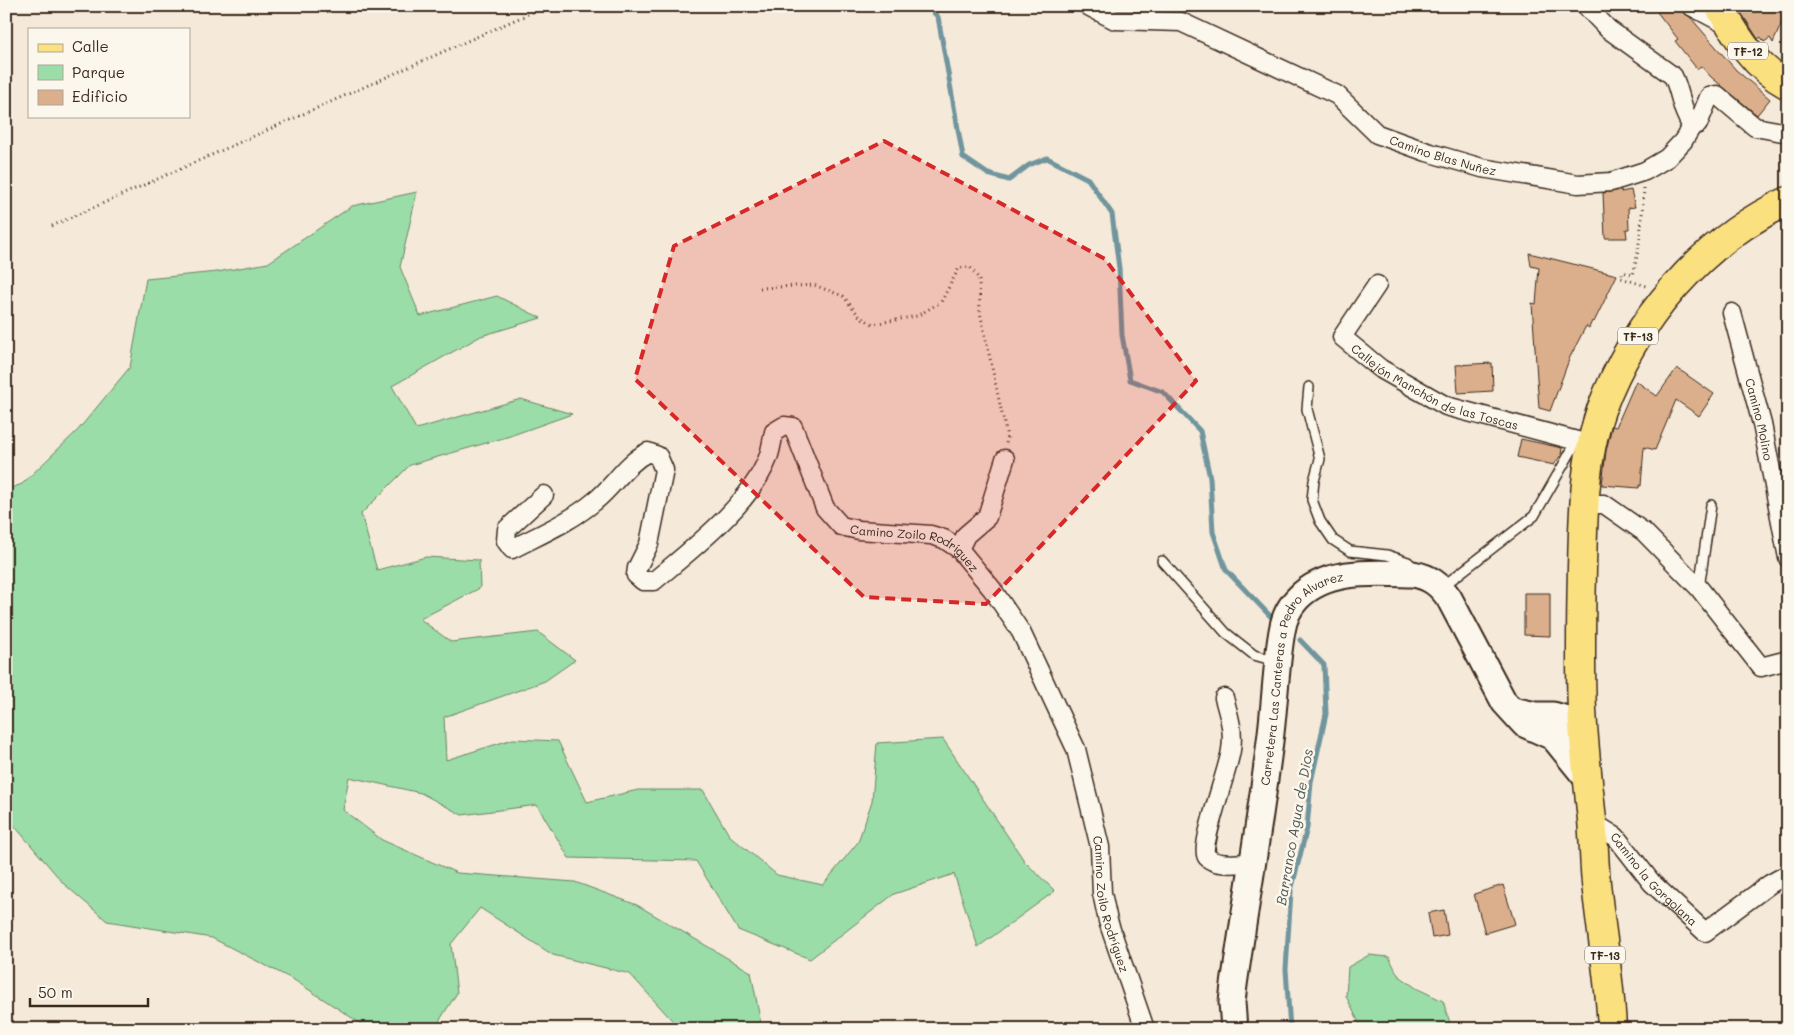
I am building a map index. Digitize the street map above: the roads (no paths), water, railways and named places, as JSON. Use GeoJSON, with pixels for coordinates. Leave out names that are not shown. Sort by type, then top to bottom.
{"type":"FeatureCollection","features":[{"type":"Feature","properties":{"kind":"main road","name":"TF-12"},"geometry":{"type":"LineString","coordinates":[[1725,17],[1754,59],[1775,78],[1788,85]]}},
{"type":"Feature","properties":{"kind":"main road","name":"TF-13"},"geometry":{"type":"LineString","coordinates":[[1612,1029],[1596,882],[1588,779],[1571,718],[1581,633],[1585,504],[1584,443],[1601,412],[1619,367],[1642,328],[1669,293],[1697,264],[1731,235],[1763,212],[1788,201]]}},
{"type":"Feature","properties":{"kind":"main road","name":"Carretera Las Canteras a Pedro Alvarez"},"geometry":{"type":"LineString","coordinates":[[1234,1029],[1232,1002],[1234,985],[1271,733],[1282,631],[1290,606],[1309,588],[1336,576],[1402,574],[1433,582]]}},
{"type":"Feature","properties":{"kind":"main road"},"geometry":{"type":"LineString","coordinates":[[1433,582],[1449,598],[1504,702],[1513,710],[1535,715],[1571,718]]}},
{"type":"Feature","properties":{"kind":"street","name":"Camino Blas Nuñez"},"geometry":{"type":"LineString","coordinates":[[1088,6],[1115,20],[1181,22],[1337,95],[1377,134],[1427,152],[1482,168],[1578,184],[1611,182],[1645,171],[1667,158],[1683,140],[1692,126],[1698,124],[1709,97],[1717,95],[1755,127],[1788,133]]}},
{"type":"Feature","properties":{"kind":"street"},"geometry":{"type":"LineString","coordinates":[[1586,6],[1608,29],[1673,76],[1684,112],[1692,126]]}},
{"type":"Feature","properties":{"kind":"street"},"geometry":{"type":"LineString","coordinates":[[1691,6],[1725,17]]}},
{"type":"Feature","properties":{"kind":"street","name":"Callejón Manchón de las Toscas"},"geometry":{"type":"LineString","coordinates":[[1377,285],[1342,337],[1381,369],[1446,406],[1584,443]]}},
{"type":"Feature","properties":{"kind":"street","name":"Camino Molino"},"geometry":{"type":"LineString","coordinates":[[1732,313],[1762,424],[1788,558]]}},
{"type":"Feature","properties":{"kind":"street","name":"Camino Zoilo Rodríguez"},"geometry":{"type":"LineString","coordinates":[[544,495],[507,529],[506,541],[512,549],[571,519],[602,494],[636,458],[648,452],[658,456],[664,470],[649,544],[637,568],[636,575],[643,581],[654,581],[716,528],[755,484],[768,458],[774,432],[784,426],[793,427],[825,508],[841,526],[859,530],[931,536],[944,539],[959,548],[992,589],[1021,632],[1076,749],[1100,847],[1102,893],[1108,921],[1145,1029]]}},
{"type":"Feature","properties":{"kind":"street"},"geometry":{"type":"LineString","coordinates":[[959,548],[966,535],[987,517],[1005,459]]}},
{"type":"Feature","properties":{"kind":"street"},"geometry":{"type":"LineString","coordinates":[[1585,504],[1604,504],[1644,532],[1699,588],[1761,667],[1788,660]]}},
{"type":"Feature","properties":{"kind":"street"},"geometry":{"type":"LineString","coordinates":[[1224,698],[1232,723],[1233,735],[1228,767],[1206,840],[1205,854],[1214,862],[1252,863]]}},
{"type":"Feature","properties":{"kind":"street","name":"Camino la Gorgolana"},"geometry":{"type":"LineString","coordinates":[[1592,822],[1616,836],[1652,883],[1705,932],[1770,884],[1788,874]]}},
{"type":"Feature","properties":{"kind":"lane"},"geometry":{"type":"LineString","coordinates":[[1309,387],[1306,409],[1320,459],[1314,481],[1312,500],[1320,521],[1333,540],[1350,551],[1387,555],[1408,562],[1433,582],[1534,516],[1584,443]]}},
{"type":"Feature","properties":{"kind":"lane"},"geometry":{"type":"LineString","coordinates":[[1699,588],[1711,505]]}},
{"type":"Feature","properties":{"kind":"lane"},"geometry":{"type":"LineString","coordinates":[[1162,561],[1226,632],[1254,655],[1278,662]]}},
{"type":"Feature","properties":{"kind":"waterway","name":"Barranco Agua de Dios"},"geometry":{"type":"LineString","coordinates":[[927,6],[938,17],[963,157],[988,174],[1009,180],[1029,165],[1047,158],[1088,179],[1112,214],[1119,268],[1122,335],[1130,380],[1163,392],[1200,431],[1210,478],[1213,532],[1226,570],[1275,621]]}},
{"type":"Feature","properties":{"kind":"waterway","name":"Barranco Agua de Dios"},"geometry":{"type":"LineString","coordinates":[[1290,1029],[1286,969],[1291,891],[1307,828],[1311,782],[1326,714],[1324,665],[1300,640]]}}]}
